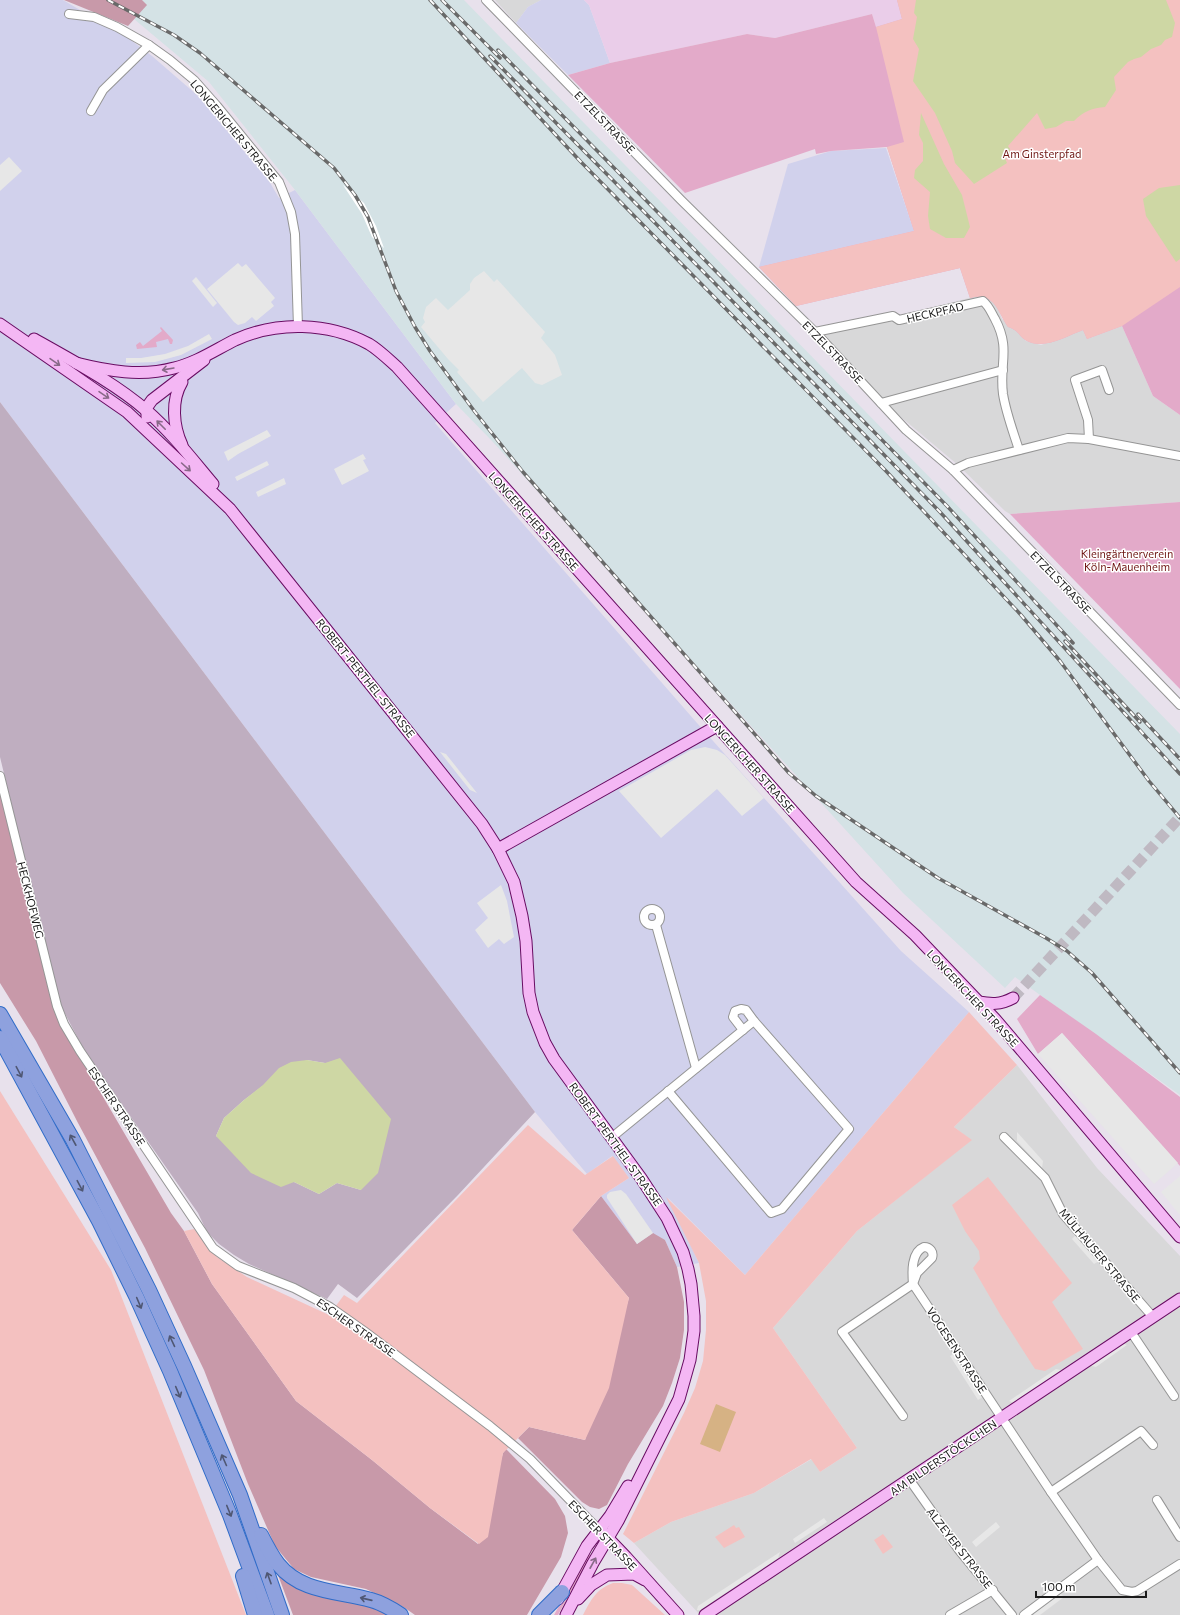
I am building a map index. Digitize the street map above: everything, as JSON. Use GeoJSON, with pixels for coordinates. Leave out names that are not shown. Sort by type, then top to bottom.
{"type":"FeatureCollection","features":[{"type":"Feature","properties":{"kind":"highway"},"geometry":{"type":"LineString","coordinates":[[0,1014],[73,1140],[123,1236],[180,1359],[240,1495],[282,1615]]}},
{"type":"Feature","properties":{"kind":"highway"},"geometry":{"type":"LineString","coordinates":[[0,1038],[99,1221],[136,1296],[201,1445],[240,1542],[267,1615]]}},
{"type":"Feature","properties":{"kind":"highway"},"geometry":{"type":"LineString","coordinates":[[240,1495],[272,1554],[279,1565],[290,1575],[311,1587],[379,1603],[401,1615]]}},
{"type":"Feature","properties":{"kind":"highway"},"geometry":{"type":"LineString","coordinates":[[240,1542],[240,1560],[243,1577],[255,1615]]}},
{"type":"Feature","properties":{"kind":"highway"},"geometry":{"type":"LineString","coordinates":[[539,1615],[562,1592]]}},
{"type":"Feature","properties":{"kind":"street","name":"ETZELSTRASSE"},"geometry":{"type":"LineString","coordinates":[[486,0],[681,200],[815,332],[906,430],[953,470],[1180,705]]}},
{"type":"Feature","properties":{"kind":"street","name":"LONGERICHER STRASSE"},"geometry":{"type":"LineString","coordinates":[[69,14],[94,17],[116,27],[149,45],[194,80],[279,182],[291,212],[295,234],[298,327]]}},
{"type":"Feature","properties":{"kind":"street"},"geometry":{"type":"LineString","coordinates":[[91,111],[103,90],[149,45]]}},
{"type":"Feature","properties":{"kind":"street","name":"HECKPFAD"},"geometry":{"type":"LineString","coordinates":[[815,332],[893,316],[899,320],[983,301],[988,306],[1001,330],[1004,349],[1001,380],[1003,395],[1019,450]]}},
{"type":"Feature","properties":{"kind":"street","name":"ROBERT-PERTHEL-STRASSE"},"geometry":{"type":"LineString","coordinates":[[0,320],[76,362],[111,385],[147,411],[184,449],[215,486],[230,509],[482,824],[498,849],[514,882],[519,898],[526,941],[530,998],[540,1031],[554,1059],[667,1218],[683,1252],[692,1284],[694,1331],[690,1360],[679,1398],[618,1521],[607,1538],[567,1612]]}},
{"type":"Feature","properties":{"kind":"street","name":"ROBERT-PERTHEL-STRASSE"},"geometry":{"type":"LineString","coordinates":[[0,324],[127,412],[230,509]]}},
{"type":"Feature","properties":{"kind":"street","name":"LONGERICHER STRASSE"},"geometry":{"type":"LineString","coordinates":[[76,362],[103,370],[136,373],[174,368],[218,350],[235,340],[256,332],[278,328],[323,328],[346,333],[370,345],[392,363],[856,882],[915,935],[995,1019],[1180,1237]]}},
{"type":"Feature","properties":{"kind":"street","name":"LONGERICHER STRASSE"},"geometry":{"type":"LineString","coordinates":[[147,411],[218,350]]}},
{"type":"Feature","properties":{"kind":"street"},"geometry":{"type":"LineString","coordinates":[[881,404],[1003,370]]}},
{"type":"Feature","properties":{"kind":"street"},"geometry":{"type":"LineString","coordinates":[[1089,439],[1088,420],[1074,380],[1102,370],[1109,390]]}},
{"type":"Feature","properties":{"kind":"street"},"geometry":{"type":"LineString","coordinates":[[184,449],[179,439],[174,417],[179,386],[185,377]]}},
{"type":"Feature","properties":{"kind":"street"},"geometry":{"type":"LineString","coordinates":[[127,412],[138,414],[147,411],[147,425],[152,435]]}},
{"type":"Feature","properties":{"kind":"street"},"geometry":{"type":"LineString","coordinates":[[953,470],[968,463],[1068,438],[1089,439],[1180,456]]}},
{"type":"Feature","properties":{"kind":"street"},"geometry":{"type":"LineString","coordinates":[[498,849],[717,726]]}},
{"type":"Feature","properties":{"kind":"street","name":"HECKHOFWEG"},"geometry":{"type":"LineString","coordinates":[[0,776],[56,1006],[64,1024]]}},
{"type":"Feature","properties":{"kind":"street"},"geometry":{"type":"LineString","coordinates":[[656,925],[696,1068]]}},
{"type":"Feature","properties":{"kind":"street"},"geometry":{"type":"LineString","coordinates":[[978,1002],[998,1004],[1012,998],[995,1019]]}},
{"type":"Feature","properties":{"kind":"street"},"geometry":{"type":"LineString","coordinates":[[668,1091],[771,1213],[782,1209],[849,1129],[746,1010],[741,1009],[736,1011],[734,1020],[743,1030]]}},
{"type":"Feature","properties":{"kind":"street"},"geometry":{"type":"LineString","coordinates":[[611,1138],[754,1021]]}},
{"type":"Feature","properties":{"kind":"street","name":"ESCHER STRASSE"},"geometry":{"type":"LineString","coordinates":[[64,1024],[80,1051],[213,1248],[238,1266],[294,1288],[330,1306],[490,1426],[530,1459],[607,1538],[678,1615]]}},
{"type":"Feature","properties":{"kind":"street","name":"MÜLHAUSER STRASSE"},"geometry":{"type":"LineString","coordinates":[[1004,1137],[1045,1178],[1063,1214],[1153,1317]]}},
{"type":"Feature","properties":{"kind":"street","name":"VOGESENSTRASSE"},"geometry":{"type":"LineString","coordinates":[[903,1416],[842,1332],[913,1284],[1051,1492],[1098,1560],[1122,1590],[1132,1592],[1180,1564]]}},
{"type":"Feature","properties":{"kind":"street","name":"AM BILDERSTÖCKCHEN"},"geometry":{"type":"LineString","coordinates":[[705,1615],[1180,1299]]}},
{"type":"Feature","properties":{"kind":"street"},"geometry":{"type":"LineString","coordinates":[[1131,1332],[1174,1396]]}},
{"type":"Feature","properties":{"kind":"street"},"geometry":{"type":"LineString","coordinates":[[1051,1492],[1141,1431],[1153,1445]]}},
{"type":"Feature","properties":{"kind":"street","name":"ROBERT-PERTHEL-STRASSE"},"geometry":{"type":"LineString","coordinates":[[548,1615],[587,1546],[598,1529],[610,1516],[657,1440]]}},
{"type":"Feature","properties":{"kind":"street","name":"ALZEYER STRASSE"},"geometry":{"type":"LineString","coordinates":[[909,1479],[959,1550],[1012,1615]]}},
{"type":"Feature","properties":{"kind":"street"},"geometry":{"type":"LineString","coordinates":[[1157,1500],[1180,1537]]}},
{"type":"Feature","properties":{"kind":"street"},"geometry":{"type":"LineString","coordinates":[[1024,1615],[1098,1560]]}},
{"type":"Feature","properties":{"kind":"street"},"geometry":{"type":"LineString","coordinates":[[567,1612],[591,1585],[607,1575],[634,1574],[647,1581]]}},
{"type":"Feature","properties":{"kind":"street"},"geometry":{"type":"LineString","coordinates":[[950,1615],[992,1590]]}},
{"type":"Feature","properties":{"kind":"shaded area"},"geometry":{"type":"Polygon","coordinates":[[[0,0],[63,0],[128,38],[152,56],[197,95],[269,181],[279,198],[295,190],[456,404],[435,423],[697,723],[901,951],[969,1012],[745,1275],[668,1198],[699,1263],[677,1267],[665,1240],[637,1244],[601,1196],[629,1178],[612,1156],[587,1174],[535,1112],[0,402],[0,0]]]}},
{"type":"Feature","properties":{"kind":"shaded area"},"geometry":{"type":"Polygon","coordinates":[[[64,0],[142,0],[147,5],[128,26],[64,0]]]}},
{"type":"Feature","properties":{"kind":"shaded area"},"geometry":{"type":"Polygon","coordinates":[[[142,0],[464,0],[1180,734],[1180,1095],[1015,977],[1005,988],[903,893],[492,441],[456,404],[295,190],[209,82],[134,19],[146,5],[142,0]]]}},
{"type":"Feature","properties":{"kind":"shaded area"},"geometry":{"type":"Polygon","coordinates":[[[495,0],[541,0],[528,7],[516,23],[495,0]]]}},
{"type":"Feature","properties":{"kind":"shaded area"},"geometry":{"type":"Polygon","coordinates":[[[541,0],[584,0],[589,5],[610,63],[568,75],[516,23],[528,7],[541,0]]]}},
{"type":"Feature","properties":{"kind":"shaded area"},"geometry":{"type":"Polygon","coordinates":[[[584,0],[897,0],[902,19],[876,27],[872,14],[775,38],[747,34],[610,63],[589,5],[584,0]]]}},
{"type":"Feature","properties":{"kind":"shaded area"},"geometry":{"type":"Polygon","coordinates":[[[916,0],[1166,0],[1175,23],[1172,37],[1165,40],[1161,45],[1151,49],[1141,57],[1128,62],[1114,77],[1116,90],[1105,107],[1088,111],[1074,121],[1066,121],[1056,127],[1045,129],[1037,113],[1008,146],[1010,149],[1009,155],[1006,153],[1004,156],[1007,163],[974,184],[955,163],[952,151],[935,113],[913,81],[919,49],[913,39],[917,17],[914,13],[916,0]]]}},
{"type":"Feature","properties":{"kind":"shaded area"},"geometry":{"type":"Polygon","coordinates":[[[921,113],[944,164],[962,195],[970,227],[964,238],[946,238],[930,229],[928,216],[930,192],[914,178],[915,170],[923,161],[923,143],[919,135],[921,113]]]}},
{"type":"Feature","properties":{"kind":"shaded area"},"geometry":{"type":"Polygon","coordinates":[[[886,148],[914,231],[759,267],[788,164],[831,151],[886,148]]]}},
{"type":"Feature","properties":{"kind":"shaded area"},"geometry":{"type":"Polygon","coordinates":[[[9,157],[22,171],[0,191],[0,165],[9,157]]]}},
{"type":"Feature","properties":{"kind":"shaded area"},"geometry":{"type":"Polygon","coordinates":[[[1180,185],[1180,259],[1176,262],[1146,216],[1143,199],[1159,188],[1180,185]]]}},
{"type":"Feature","properties":{"kind":"shaded area"},"geometry":{"type":"Polygon","coordinates":[[[238,263],[242,267],[246,264],[275,298],[271,302],[274,306],[256,321],[252,317],[245,323],[238,325],[207,289],[238,263]]]}},
{"type":"Feature","properties":{"kind":"shaded area"},"geometry":{"type":"Polygon","coordinates":[[[484,271],[494,282],[497,279],[545,332],[541,338],[555,355],[562,375],[542,385],[535,383],[522,368],[483,402],[457,372],[459,370],[421,327],[425,322],[423,318],[426,307],[436,298],[448,310],[470,290],[470,284],[474,278],[484,271]]]}},
{"type":"Feature","properties":{"kind":"shaded area"},"geometry":{"type":"Polygon","coordinates":[[[196,277],[217,303],[213,307],[192,281],[196,277]]]}},
{"type":"Feature","properties":{"kind":"shaded area"},"geometry":{"type":"Polygon","coordinates":[[[973,297],[985,297],[996,304],[1002,319],[1015,329],[1026,341],[1041,345],[1083,330],[1087,339],[1122,326],[1153,396],[1180,415],[1180,502],[1010,514],[1005,511],[958,465],[883,402],[824,335],[973,297]]]}},
{"type":"Feature","properties":{"kind":"shaded area"},"geometry":{"type":"Polygon","coordinates":[[[209,334],[212,339],[181,355],[155,362],[126,363],[126,358],[141,358],[165,354],[188,346],[209,334]]]}},
{"type":"Feature","properties":{"kind":"shaded area"},"geometry":{"type":"Polygon","coordinates":[[[0,402],[535,1112],[458,1195],[357,1298],[338,1284],[327,1299],[249,1264],[219,1244],[207,1232],[198,1213],[84,1050],[60,1004],[0,757],[0,402]],[[307,1060],[264,1085],[224,1118],[216,1136],[294,1182],[319,1194],[337,1183],[361,1190],[325,1063],[307,1060]]]}},
{"type":"Feature","properties":{"kind":"shaded area"},"geometry":{"type":"Polygon","coordinates":[[[267,430],[271,436],[228,461],[224,452],[267,430]]]}},
{"type":"Feature","properties":{"kind":"shaded area"},"geometry":{"type":"Polygon","coordinates":[[[363,454],[366,459],[363,460],[369,471],[342,485],[334,469],[363,454]]]}},
{"type":"Feature","properties":{"kind":"shaded area"},"geometry":{"type":"Polygon","coordinates":[[[267,461],[269,465],[237,481],[235,477],[267,461]]]}},
{"type":"Feature","properties":{"kind":"shaded area"},"geometry":{"type":"Polygon","coordinates":[[[284,478],[286,484],[258,497],[256,492],[284,478]]]}},
{"type":"Feature","properties":{"kind":"shaded area"},"geometry":{"type":"Polygon","coordinates":[[[705,747],[717,750],[725,755],[764,798],[742,816],[717,789],[661,838],[619,791],[691,750],[705,747]]]}},
{"type":"Feature","properties":{"kind":"shaded area"},"geometry":{"type":"Polygon","coordinates":[[[440,752],[446,754],[477,793],[470,790],[440,752]]]}},
{"type":"Feature","properties":{"kind":"shaded area"},"geometry":{"type":"Polygon","coordinates":[[[0,793],[53,1006],[61,1025],[171,1213],[184,1231],[212,1284],[296,1401],[372,1460],[430,1508],[478,1544],[503,1453],[506,1449],[555,1499],[565,1516],[568,1533],[561,1557],[527,1615],[415,1615],[405,1608],[366,1589],[311,1577],[294,1569],[275,1546],[248,1484],[204,1370],[145,1248],[36,1041],[0,983],[0,793]]]}},
{"type":"Feature","properties":{"kind":"shaded area"},"geometry":{"type":"Polygon","coordinates":[[[501,885],[507,901],[514,937],[504,944],[499,939],[488,948],[475,930],[488,918],[477,903],[501,885]]]}},
{"type":"Feature","properties":{"kind":"shaded area"},"geometry":{"type":"Polygon","coordinates":[[[1062,1033],[1178,1163],[1154,1184],[1038,1054],[1062,1033]]]}},
{"type":"Feature","properties":{"kind":"shaded area"},"geometry":{"type":"Polygon","coordinates":[[[340,1058],[391,1119],[378,1173],[361,1190],[337,1183],[319,1194],[294,1182],[281,1187],[251,1173],[216,1136],[224,1118],[263,1085],[279,1068],[291,1062],[307,1060],[325,1063],[340,1058]]]}},
{"type":"Feature","properties":{"kind":"shaded area"},"geometry":{"type":"Polygon","coordinates":[[[1017,1065],[1097,1168],[1180,1256],[1180,1615],[700,1615],[634,1543],[671,1522],[754,1493],[812,1459],[820,1472],[857,1448],[773,1328],[857,1231],[971,1140],[954,1127],[1017,1065]]]}},
{"type":"Feature","properties":{"kind":"shaded area"},"geometry":{"type":"Polygon","coordinates":[[[1017,1132],[1043,1161],[1042,1168],[1017,1141],[1017,1132]]]}},
{"type":"Feature","properties":{"kind":"shaded area"},"geometry":{"type":"Polygon","coordinates":[[[1180,1176],[1180,1215],[1161,1192],[1180,1176]]]}},
{"type":"Feature","properties":{"kind":"shaded area"},"geometry":{"type":"Polygon","coordinates":[[[621,1190],[626,1194],[653,1233],[637,1244],[607,1198],[607,1195],[610,1192],[621,1190]]]}},
{"type":"Feature","properties":{"kind":"shaded area"},"geometry":{"type":"Polygon","coordinates":[[[601,1196],[637,1244],[653,1233],[665,1240],[677,1267],[684,1302],[684,1330],[680,1358],[663,1406],[628,1464],[607,1505],[599,1509],[590,1507],[582,1502],[518,1438],[529,1427],[585,1440],[629,1298],[572,1230],[601,1196]]]}},
{"type":"Feature","properties":{"kind":"shaded area"},"geometry":{"type":"Polygon","coordinates":[[[1076,1235],[1099,1261],[1094,1264],[1072,1239],[1076,1235]]]}},
{"type":"Feature","properties":{"kind":"shaded area"},"geometry":{"type":"Polygon","coordinates":[[[1121,1343],[1127,1345],[1096,1367],[1088,1365],[1121,1343]]]}},
{"type":"Feature","properties":{"kind":"shaded area"},"geometry":{"type":"Polygon","coordinates":[[[955,1353],[983,1397],[978,1400],[950,1356],[955,1353]]]}},
{"type":"Feature","properties":{"kind":"shaded area"},"geometry":{"type":"Polygon","coordinates":[[[1056,1369],[1065,1371],[1016,1404],[1009,1401],[1056,1369]]]}},
{"type":"Feature","properties":{"kind":"shaded area"},"geometry":{"type":"Polygon","coordinates":[[[716,1404],[736,1412],[720,1452],[700,1444],[716,1404]]]}},
{"type":"Feature","properties":{"kind":"shaded area"},"geometry":{"type":"Polygon","coordinates":[[[824,1518],[827,1522],[795,1543],[793,1539],[824,1518]]]}},
{"type":"Feature","properties":{"kind":"shaded area"},"geometry":{"type":"Polygon","coordinates":[[[996,1522],[1000,1527],[976,1547],[972,1542],[996,1522]]]}},
{"type":"Feature","properties":{"kind":"shaded area"},"geometry":{"type":"Polygon","coordinates":[[[780,1552],[778,1558],[700,1610],[697,1610],[698,1606],[780,1552]]]}},
{"type":"Feature","properties":{"kind":"shaded area"},"geometry":{"type":"Polygon","coordinates":[[[275,1567],[351,1599],[395,1615],[293,1615],[275,1567]]]}},
{"type":"Feature","properties":{"kind":"shaded area"},"geometry":{"type":"Polygon","coordinates":[[[1060,1593],[1064,1597],[1040,1615],[1034,1615],[1033,1613],[1060,1593]]]}},
{"type":"Feature","properties":{"kind":"green space","name":"Am Ginsterpfad"},"geometry":{"type":"Polygon","coordinates":[[[897,0],[1180,0],[1180,415],[1153,396],[1122,326],[1087,339],[1083,330],[1048,343],[1041,344],[1027,341],[1016,331],[1008,327],[998,309],[990,300],[978,297],[970,298],[960,268],[796,306],[759,267],[914,231],[887,147],[831,151],[816,154],[815,149],[685,193],[568,75],[610,63],[747,34],[775,38],[872,14],[876,27],[902,19],[897,0]]]}},
{"type":"Feature","properties":{"kind":"green space","name":"Am Ginsterpfad"},"geometry":{"type":"Polygon","coordinates":[[[897,0],[1180,0],[1180,287],[1122,326],[1087,339],[1083,330],[1055,341],[1041,344],[1027,341],[1016,331],[1008,327],[998,309],[990,300],[978,297],[970,298],[960,268],[796,306],[759,267],[914,231],[887,147],[904,142],[876,27],[902,19],[897,0]]]}},
{"type":"Feature","properties":{"kind":"green space"},"geometry":{"type":"Polygon","coordinates":[[[161,327],[173,340],[172,344],[170,344],[168,339],[156,342],[157,347],[137,349],[136,345],[140,342],[143,346],[162,331],[160,328],[161,327]]]}},
{"type":"Feature","properties":{"kind":"green space","name":"Kleingärtnerverein Köln-Mauenheim"},"geometry":{"type":"Polygon","coordinates":[[[1180,502],[1180,689],[1010,514],[1180,502]]]}},
{"type":"Feature","properties":{"kind":"green space"},"geometry":{"type":"Polygon","coordinates":[[[1040,995],[1096,1034],[1180,1097],[1180,1166],[1062,1033],[1038,1054],[1017,1019],[1040,995]]]}},
{"type":"Feature","properties":{"kind":"green space"},"geometry":{"type":"Polygon","coordinates":[[[969,1012],[1017,1065],[954,1127],[972,1140],[857,1231],[773,1328],[857,1448],[820,1472],[811,1459],[754,1493],[671,1522],[634,1543],[623,1534],[695,1388],[703,1361],[706,1330],[706,1301],[699,1263],[666,1197],[745,1275],[969,1012]]]}},
{"type":"Feature","properties":{"kind":"green space"},"geometry":{"type":"Polygon","coordinates":[[[0,1091],[111,1270],[246,1615],[0,1615],[0,1091]]]}},
{"type":"Feature","properties":{"kind":"green space"},"geometry":{"type":"Polygon","coordinates":[[[528,1125],[585,1175],[613,1156],[629,1178],[601,1196],[572,1230],[629,1298],[609,1388],[585,1440],[529,1427],[503,1453],[488,1537],[479,1544],[430,1508],[372,1460],[296,1401],[212,1284],[184,1231],[194,1229],[217,1257],[247,1277],[329,1315],[344,1295],[357,1303],[528,1125]]]}},
{"type":"Feature","properties":{"kind":"green space"},"geometry":{"type":"Polygon","coordinates":[[[988,1177],[1072,1283],[1052,1302],[1083,1349],[1045,1371],[1035,1369],[1001,1316],[973,1268],[980,1259],[979,1251],[965,1231],[952,1205],[988,1177]]]}},
{"type":"Feature","properties":{"kind":"green space"},"geometry":{"type":"Polygon","coordinates":[[[734,1525],[736,1528],[739,1527],[745,1537],[724,1548],[715,1537],[734,1525]]]}},
{"type":"Feature","properties":{"kind":"green space"},"geometry":{"type":"Polygon","coordinates":[[[883,1534],[893,1547],[883,1554],[874,1540],[883,1534]]]}},
{"type":"Feature","properties":{"kind":"green space"},"geometry":{"type":"Polygon","coordinates":[[[588,1554],[591,1555],[558,1615],[554,1615],[588,1554]]]}},
{"type":"Feature","properties":{"kind":"green space"},"geometry":{"type":"Polygon","coordinates":[[[613,1583],[632,1585],[665,1615],[583,1615],[598,1592],[607,1585],[613,1583]]]}},
{"type":"Feature","properties":{"kind":"pier"},"geometry":{"type":"Polygon","coordinates":[[[343,185],[364,203],[376,226],[384,248],[372,237],[362,214],[343,185]]]}},
{"type":"Feature","properties":{"kind":"tunnel"},"geometry":{"type":"LineString","coordinates":[[1013,998],[1180,817]]}},
{"type":"Feature","properties":{"kind":"railway"},"geometry":{"type":"LineString","coordinates":[[108,0],[174,35],[200,53],[334,168],[355,195],[368,217],[396,291],[415,327],[430,351],[475,412],[523,472],[789,773],[816,796],[938,878],[1067,951],[1092,973],[1180,1073]]}},
{"type":"Feature","properties":{"kind":"railway"},"geometry":{"type":"LineString","coordinates":[[430,0],[581,162],[886,471],[1021,615],[1060,661],[1149,781],[1180,818]]}},
{"type":"Feature","properties":{"kind":"railway"},"geometry":{"type":"LineString","coordinates":[[442,0],[500,58]]}},
{"type":"Feature","properties":{"kind":"railway"},"geometry":{"type":"LineString","coordinates":[[498,50],[947,506],[1073,643]]}},
{"type":"Feature","properties":{"kind":"railway"},"geometry":{"type":"LineString","coordinates":[[490,56],[940,512],[1180,774]]}},
{"type":"Feature","properties":{"kind":"railway"},"geometry":{"type":"LineString","coordinates":[[1065,641],[1140,722]]}},
{"type":"Feature","properties":{"kind":"railway"},"geometry":{"type":"LineString","coordinates":[[1138,714],[1180,759]]}}]}
